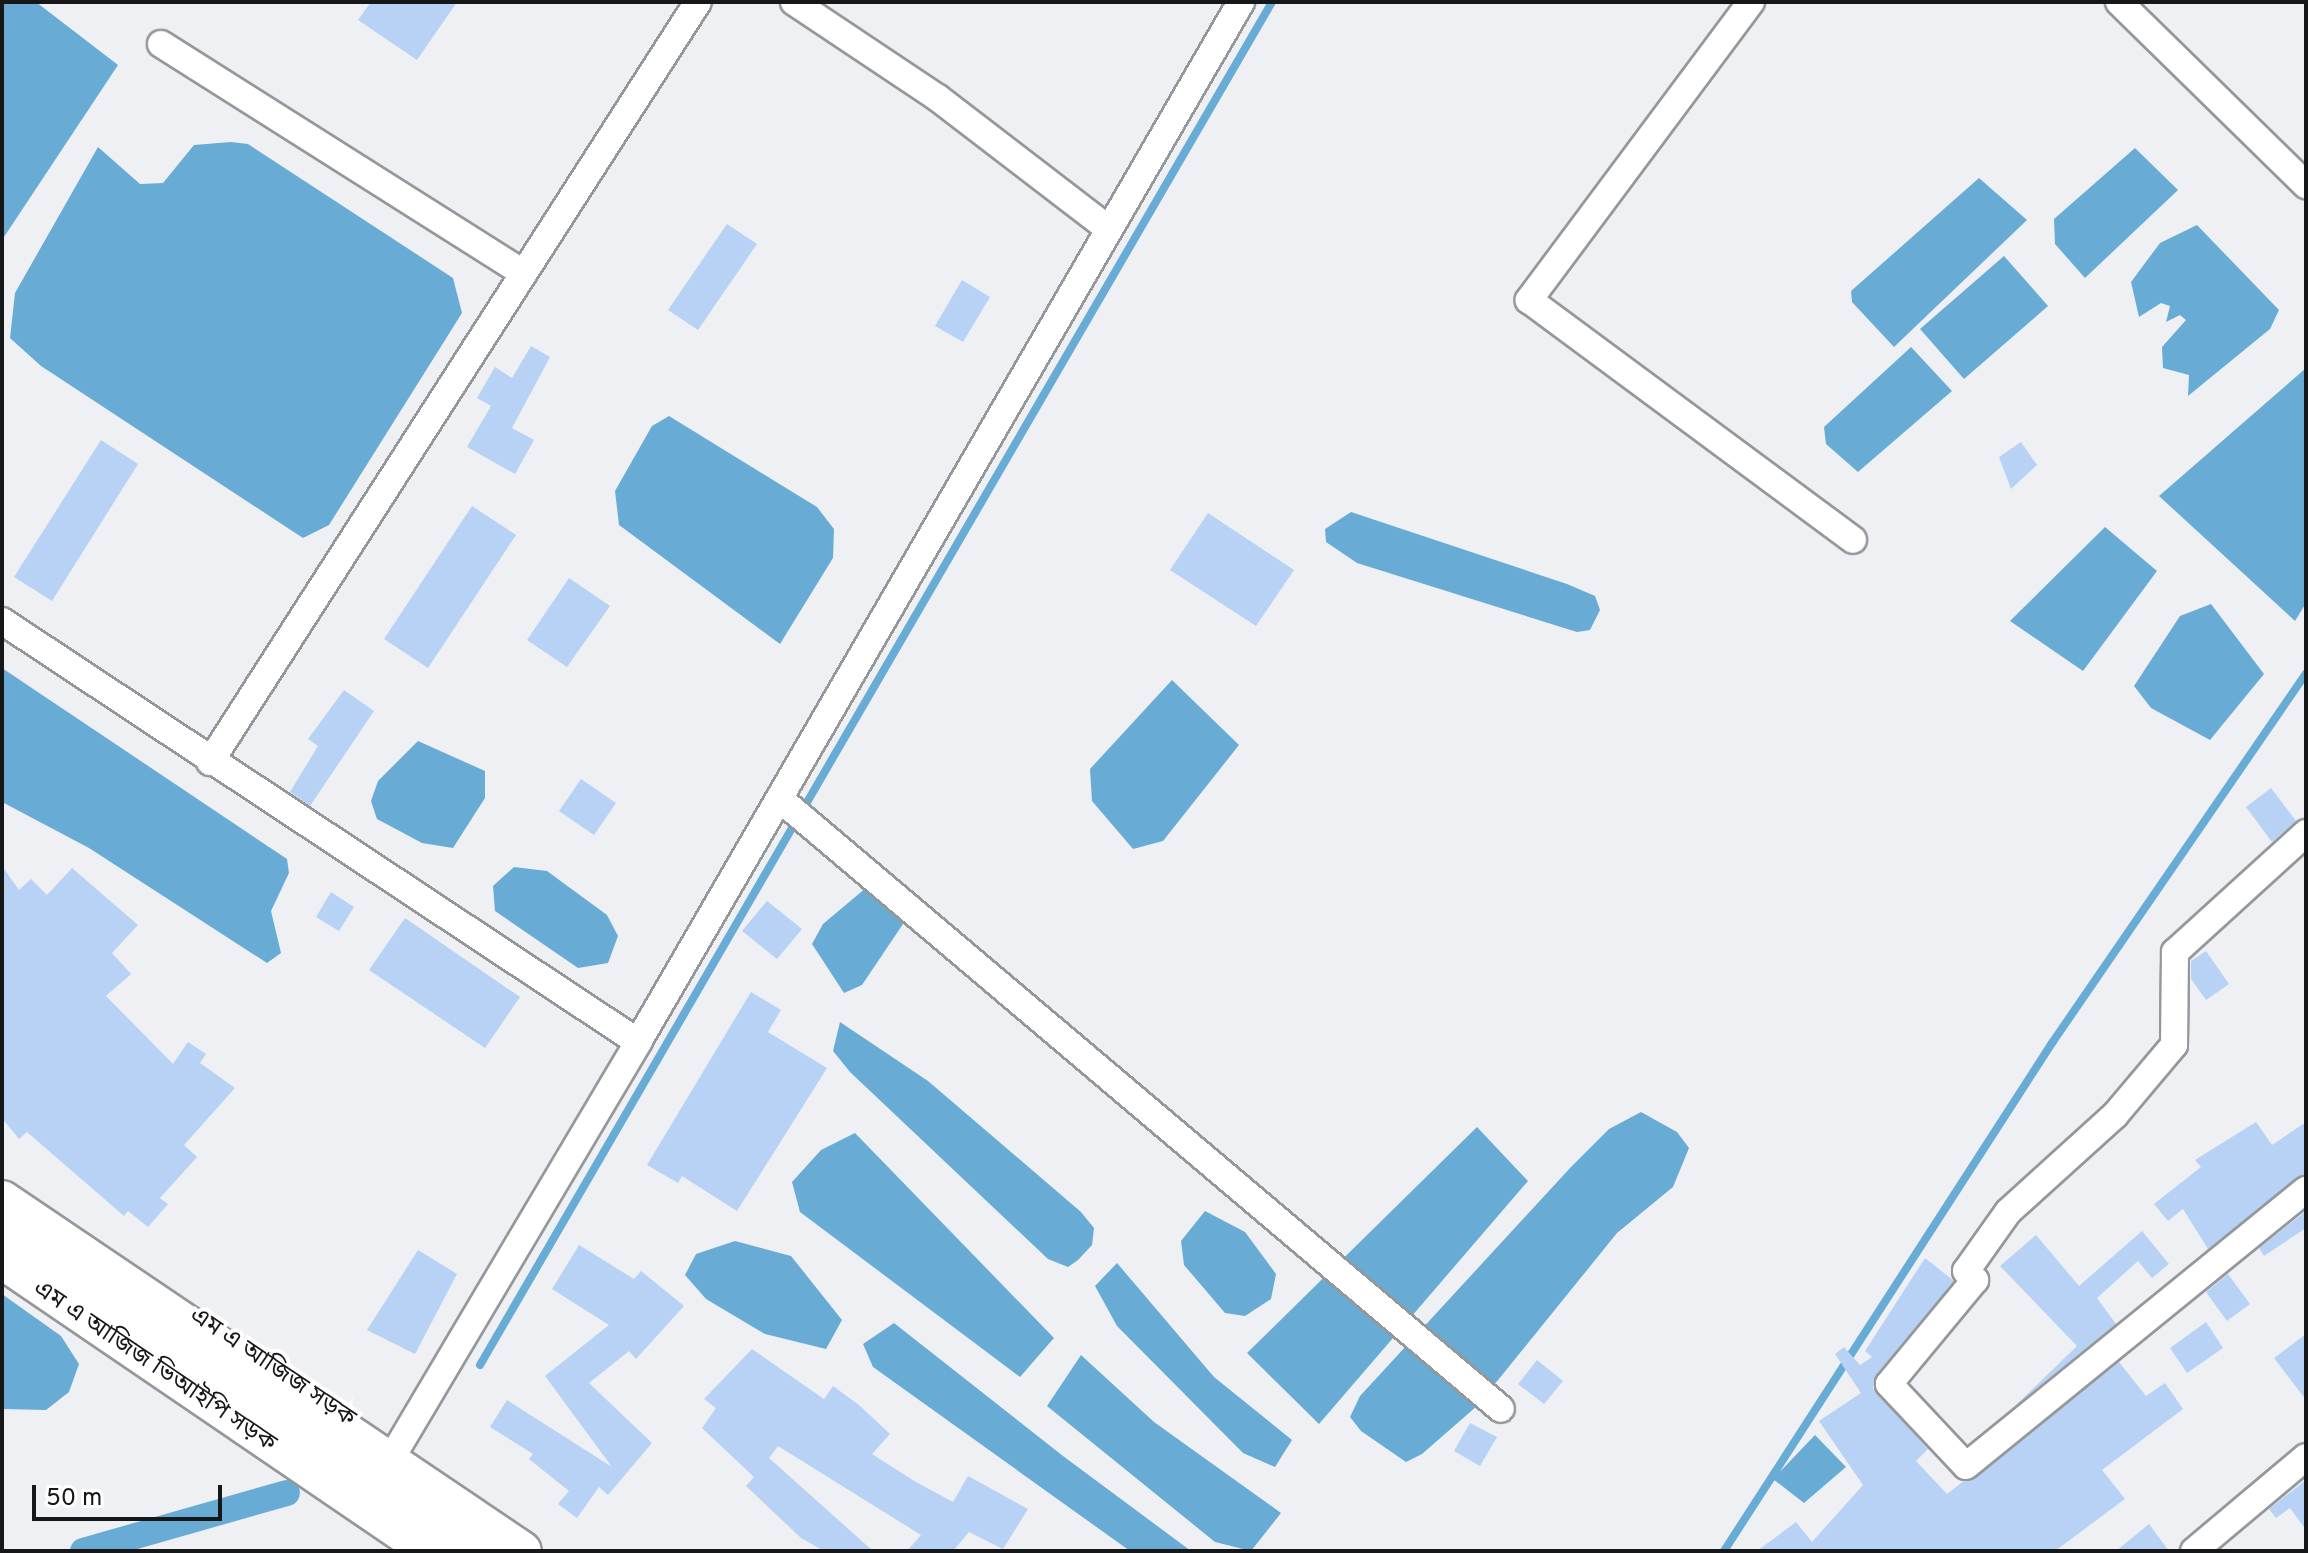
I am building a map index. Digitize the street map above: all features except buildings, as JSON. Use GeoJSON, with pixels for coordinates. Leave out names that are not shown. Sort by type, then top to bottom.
{"type":"FeatureCollection","features":[{"type":"Feature","properties":{"kind":"highway"},"geometry":{"type":"LineString","coordinates":[[2,1200],[522,1551]]}},
{"type":"Feature","properties":{"kind":"highway"},"geometry":{"type":"LineString","coordinates":[[2,1238],[466,1551]]}},
{"type":"Feature","properties":{"kind":"main road","name":"এম এ আজিজ সড়ক"},"geometry":{"type":"LineString","coordinates":[[2,1183],[543,1551]]}},
{"type":"Feature","properties":{"kind":"main road","name":"এম এ আজিজ ভিআইপি সড়ক"},"geometry":{"type":"LineString","coordinates":[[2,1263],[425,1551]]}},
{"type":"Feature","properties":{"kind":"street"},"geometry":{"type":"LineString","coordinates":[[210,762],[519,270],[698,2]]}},
{"type":"Feature","properties":{"kind":"street"},"geometry":{"type":"LineString","coordinates":[[794,2],[938,98],[1106,227]]}},
{"type":"Feature","properties":{"kind":"street"},"geometry":{"type":"LineString","coordinates":[[395,1452],[780,799],[1106,227],[1241,2]]}},
{"type":"Feature","properties":{"kind":"street"},"geometry":{"type":"LineString","coordinates":[[1751,2],[1529,300],[1853,540]]}},
{"type":"Feature","properties":{"kind":"street"},"geometry":{"type":"LineString","coordinates":[[2119,2],[2306,185]]}},
{"type":"Feature","properties":{"kind":"street"},"geometry":{"type":"LineString","coordinates":[[161,44],[519,270]]}},
{"type":"Feature","properties":{"kind":"street"},"geometry":{"type":"LineString","coordinates":[[2,621],[210,762],[638,1042]]}},
{"type":"Feature","properties":{"kind":"street"},"geometry":{"type":"LineString","coordinates":[[780,799],[1501,1409]]}},
{"type":"Feature","properties":{"kind":"street"},"geometry":{"type":"LineString","coordinates":[[2306,833],[2175,952],[2174,1045],[2115,1115],[2008,1212],[1966,1271],[1975,1280],[1889,1384],[1966,1466],[2306,1190]]}},
{"type":"Feature","properties":{"kind":"street"},"geometry":{"type":"LineString","coordinates":[[2194,1551],[2306,1457]]}},
{"type":"Feature","properties":{"kind":"water"},"geometry":{"type":"Polygon","coordinates":[[[2,2],[36,2],[118,65],[2,240],[2,2]]]}},
{"type":"Feature","properties":{"kind":"water"},"geometry":{"type":"Polygon","coordinates":[[[248,144],[453,278],[462,313],[329,525],[303,538],[41,366],[10,338],[15,293],[98,147],[140,184],[163,183],[194,145],[248,144]]]}},
{"type":"Feature","properties":{"kind":"water"},"geometry":{"type":"Polygon","coordinates":[[[2135,148],[2178,190],[2085,278],[2055,244],[2054,219],[2135,148]]]}},
{"type":"Feature","properties":{"kind":"water"},"geometry":{"type":"Polygon","coordinates":[[[1979,178],[2027,220],[1894,347],[1852,302],[1851,291],[1979,178]]]}},
{"type":"Feature","properties":{"kind":"water"},"geometry":{"type":"Polygon","coordinates":[[[2197,225],[2279,310],[2270,329],[2188,396],[2189,375],[2163,368],[2162,347],[2186,320],[2180,315],[2166,322],[2170,306],[2161,303],[2139,317],[2131,282],[2160,243],[2197,225]]]}},
{"type":"Feature","properties":{"kind":"water"},"geometry":{"type":"Polygon","coordinates":[[[2004,256],[2048,306],[1964,379],[1920,329],[2004,256]]]}},
{"type":"Feature","properties":{"kind":"water"},"geometry":{"type":"Polygon","coordinates":[[[1911,347],[1952,391],[1858,472],[1826,444],[1824,427],[1911,347]]]}},
{"type":"Feature","properties":{"kind":"water"},"geometry":{"type":"Polygon","coordinates":[[[2306,368],[2306,603],[2295,621],[2159,496],[2306,368]]]}},
{"type":"Feature","properties":{"kind":"water"},"geometry":{"type":"Polygon","coordinates":[[[669,416],[817,507],[834,529],[833,558],[780,644],[619,525],[615,491],[652,426],[669,416]]]}},
{"type":"Feature","properties":{"kind":"water"},"geometry":{"type":"Polygon","coordinates":[[[1351,512],[1567,584],[1595,596],[1600,610],[1590,630],[1577,632],[1357,563],[1326,542],[1325,529],[1351,512]]]}},
{"type":"Feature","properties":{"kind":"water"},"geometry":{"type":"Polygon","coordinates":[[[2105,527],[2157,571],[2083,671],[2010,621],[2105,527]]]}},
{"type":"Feature","properties":{"kind":"water"},"geometry":{"type":"Polygon","coordinates":[[[2211,604],[2264,674],[2210,740],[2151,708],[2134,686],[2180,616],[2211,604]]]}},
{"type":"Feature","properties":{"kind":"water"},"geometry":{"type":"Polygon","coordinates":[[[2,668],[287,859],[289,873],[271,911],[281,953],[267,963],[89,848],[2,802],[2,668]]]}},
{"type":"Feature","properties":{"kind":"water"},"geometry":{"type":"Polygon","coordinates":[[[1172,680],[1239,745],[1163,841],[1133,849],[1092,801],[1090,769],[1172,680]]]}},
{"type":"Feature","properties":{"kind":"water"},"geometry":{"type":"Polygon","coordinates":[[[418,741],[485,771],[485,798],[453,848],[422,843],[377,819],[371,801],[378,781],[418,741]]]}},
{"type":"Feature","properties":{"kind":"water"},"geometry":{"type":"Polygon","coordinates":[[[514,867],[547,871],[607,915],[618,936],[608,963],[578,968],[495,911],[493,886],[514,867]]]}},
{"type":"Feature","properties":{"kind":"water"},"geometry":{"type":"Polygon","coordinates":[[[867,887],[907,918],[862,985],[844,993],[812,944],[823,924],[867,887]]]}},
{"type":"Feature","properties":{"kind":"water"},"geometry":{"type":"Polygon","coordinates":[[[840,1022],[928,1081],[1081,1212],[1094,1228],[1092,1245],[1078,1260],[1068,1267],[1048,1259],[850,1072],[833,1051],[840,1022]]]}},
{"type":"Feature","properties":{"kind":"water"},"geometry":{"type":"Polygon","coordinates":[[[1641,1112],[1677,1132],[1689,1148],[1673,1187],[1617,1233],[1477,1406],[1422,1454],[1406,1462],[1361,1431],[1350,1417],[1360,1396],[1571,1167],[1609,1129],[1641,1112]]]}},
{"type":"Feature","properties":{"kind":"water"},"geometry":{"type":"Polygon","coordinates":[[[1477,1127],[1528,1181],[1319,1424],[1247,1353],[1477,1127]]]}},
{"type":"Feature","properties":{"kind":"water"},"geometry":{"type":"Polygon","coordinates":[[[855,1133],[1054,1338],[1020,1377],[800,1212],[792,1182],[821,1150],[855,1133]]]}},
{"type":"Feature","properties":{"kind":"water"},"geometry":{"type":"Polygon","coordinates":[[[1205,1211],[1245,1232],[1276,1274],[1271,1299],[1245,1316],[1225,1313],[1184,1265],[1181,1241],[1205,1211]]]}},
{"type":"Feature","properties":{"kind":"water"},"geometry":{"type":"Polygon","coordinates":[[[735,1241],[791,1256],[842,1320],[826,1349],[765,1334],[706,1299],[685,1275],[696,1254],[735,1241]]]}},
{"type":"Feature","properties":{"kind":"water"},"geometry":{"type":"Polygon","coordinates":[[[1117,1263],[1214,1377],[1292,1440],[1275,1467],[1243,1453],[1117,1326],[1095,1286],[1117,1263]]]}},
{"type":"Feature","properties":{"kind":"water"},"geometry":{"type":"Polygon","coordinates":[[[2,1294],[61,1336],[79,1364],[69,1392],[46,1410],[2,1409],[2,1294]]]}},
{"type":"Feature","properties":{"kind":"water"},"geometry":{"type":"Polygon","coordinates":[[[894,1323],[1063,1456],[1191,1551],[1130,1551],[873,1367],[863,1344],[894,1323]]]}},
{"type":"Feature","properties":{"kind":"water"},"geometry":{"type":"Polygon","coordinates":[[[1081,1355],[1154,1422],[1281,1513],[1251,1551],[1215,1542],[1047,1406],[1081,1355]]]}},
{"type":"Feature","properties":{"kind":"water"},"geometry":{"type":"Polygon","coordinates":[[[1815,1435],[1846,1467],[1804,1503],[1773,1479],[1815,1435]]]}},
{"type":"Feature","properties":{"kind":"waterway"},"geometry":{"type":"LineString","coordinates":[[480,1365],[1272,2]]}},
{"type":"Feature","properties":{"kind":"waterway"},"geometry":{"type":"LineString","coordinates":[[1724,1551],[2052,1043],[2306,673]]}},
{"type":"Feature","properties":{"kind":"waterway"},"geometry":{"type":"LineString","coordinates":[[83,1551],[287,1493]]}}]}
